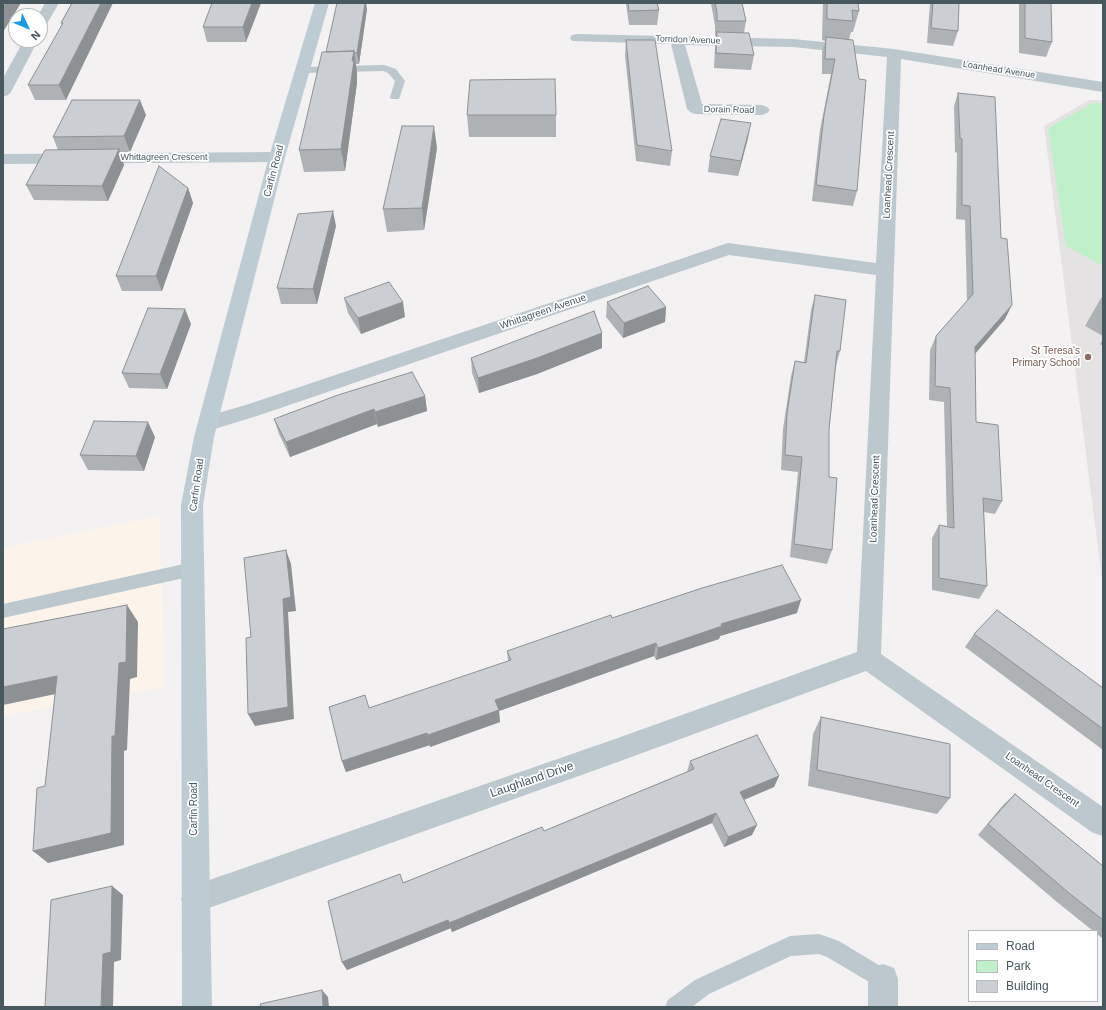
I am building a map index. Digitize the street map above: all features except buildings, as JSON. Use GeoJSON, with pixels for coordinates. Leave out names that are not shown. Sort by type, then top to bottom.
{"type":"FeatureCollection","features":[{"type":"Feature","properties":{"kind":"main road","name":"Carfin Road"},"geometry":{"type":"LineString","coordinates":[[197,1007],[192,505],[208,423],[277,157],[322,3]]}},
{"type":"Feature","properties":{"kind":"street","name":"Torridon Avenue"},"geometry":{"type":"LineString","coordinates":[[577,38],[793,43],[894,53]]}},
{"type":"Feature","properties":{"kind":"street","name":"Dorain Road"},"geometry":{"type":"LineString","coordinates":[[677,40],[695,109],[762,110]]}},
{"type":"Feature","properties":{"kind":"street"},"geometry":{"type":"LineString","coordinates":[[3,92],[27,48]]}},
{"type":"Feature","properties":{"kind":"street","name":"Loanhead Avenue"},"geometry":{"type":"LineString","coordinates":[[894,53],[1103,87]]}},
{"type":"Feature","properties":{"kind":"street","name":"Loanhead Crescent"},"geometry":{"type":"LineString","coordinates":[[894,53],[869,659],[1103,822]]}},
{"type":"Feature","properties":{"kind":"street","name":"Whittagreen Crescent"},"geometry":{"type":"LineString","coordinates":[[3,159],[277,157]]}},
{"type":"Feature","properties":{"kind":"street","name":"Whittagreen Avenue"},"geometry":{"type":"LineString","coordinates":[[208,423],[253,410],[728,249],[885,270]]}},
{"type":"Feature","properties":{"kind":"street","name":"Laughland Drive"},"geometry":{"type":"LineString","coordinates":[[195,899],[616,751],[869,659]]}},
{"type":"Feature","properties":{"kind":"lane"},"geometry":{"type":"LineString","coordinates":[[303,70],[384,68],[392,71],[400,81],[395,97]]}},
{"type":"Feature","properties":{"kind":"lane"},"geometry":{"type":"LineString","coordinates":[[3,611],[193,569]]}},
{"type":"Feature","properties":{"kind":"lane"},"geometry":{"type":"LineString","coordinates":[[675,1007],[702,987],[790,946],[819,944],[832,948],[883,993]]}},
{"type":"Feature","properties":{"kind":"shaded area","name":"St Teresa's Primary School"},"geometry":{"type":"Polygon","coordinates":[[[1089,100],[1103,100],[1103,587],[1044,126],[1089,100]]]}},
{"type":"Feature","properties":{"kind":"shaded area"},"geometry":{"type":"Polygon","coordinates":[[[159,516],[165,687],[3,716],[3,548],[159,516]]]}},
{"type":"Feature","properties":{"kind":"green space"},"geometry":{"type":"Polygon","coordinates":[[[1093,103],[1103,103],[1103,266],[1066,246],[1048,128],[1093,103]]]}},
{"type":"Feature","properties":{"kind":"place","name":"St Teresa's Primary School"},"geometry":{"type":"Point","coordinates":[1088,357]}}]}
